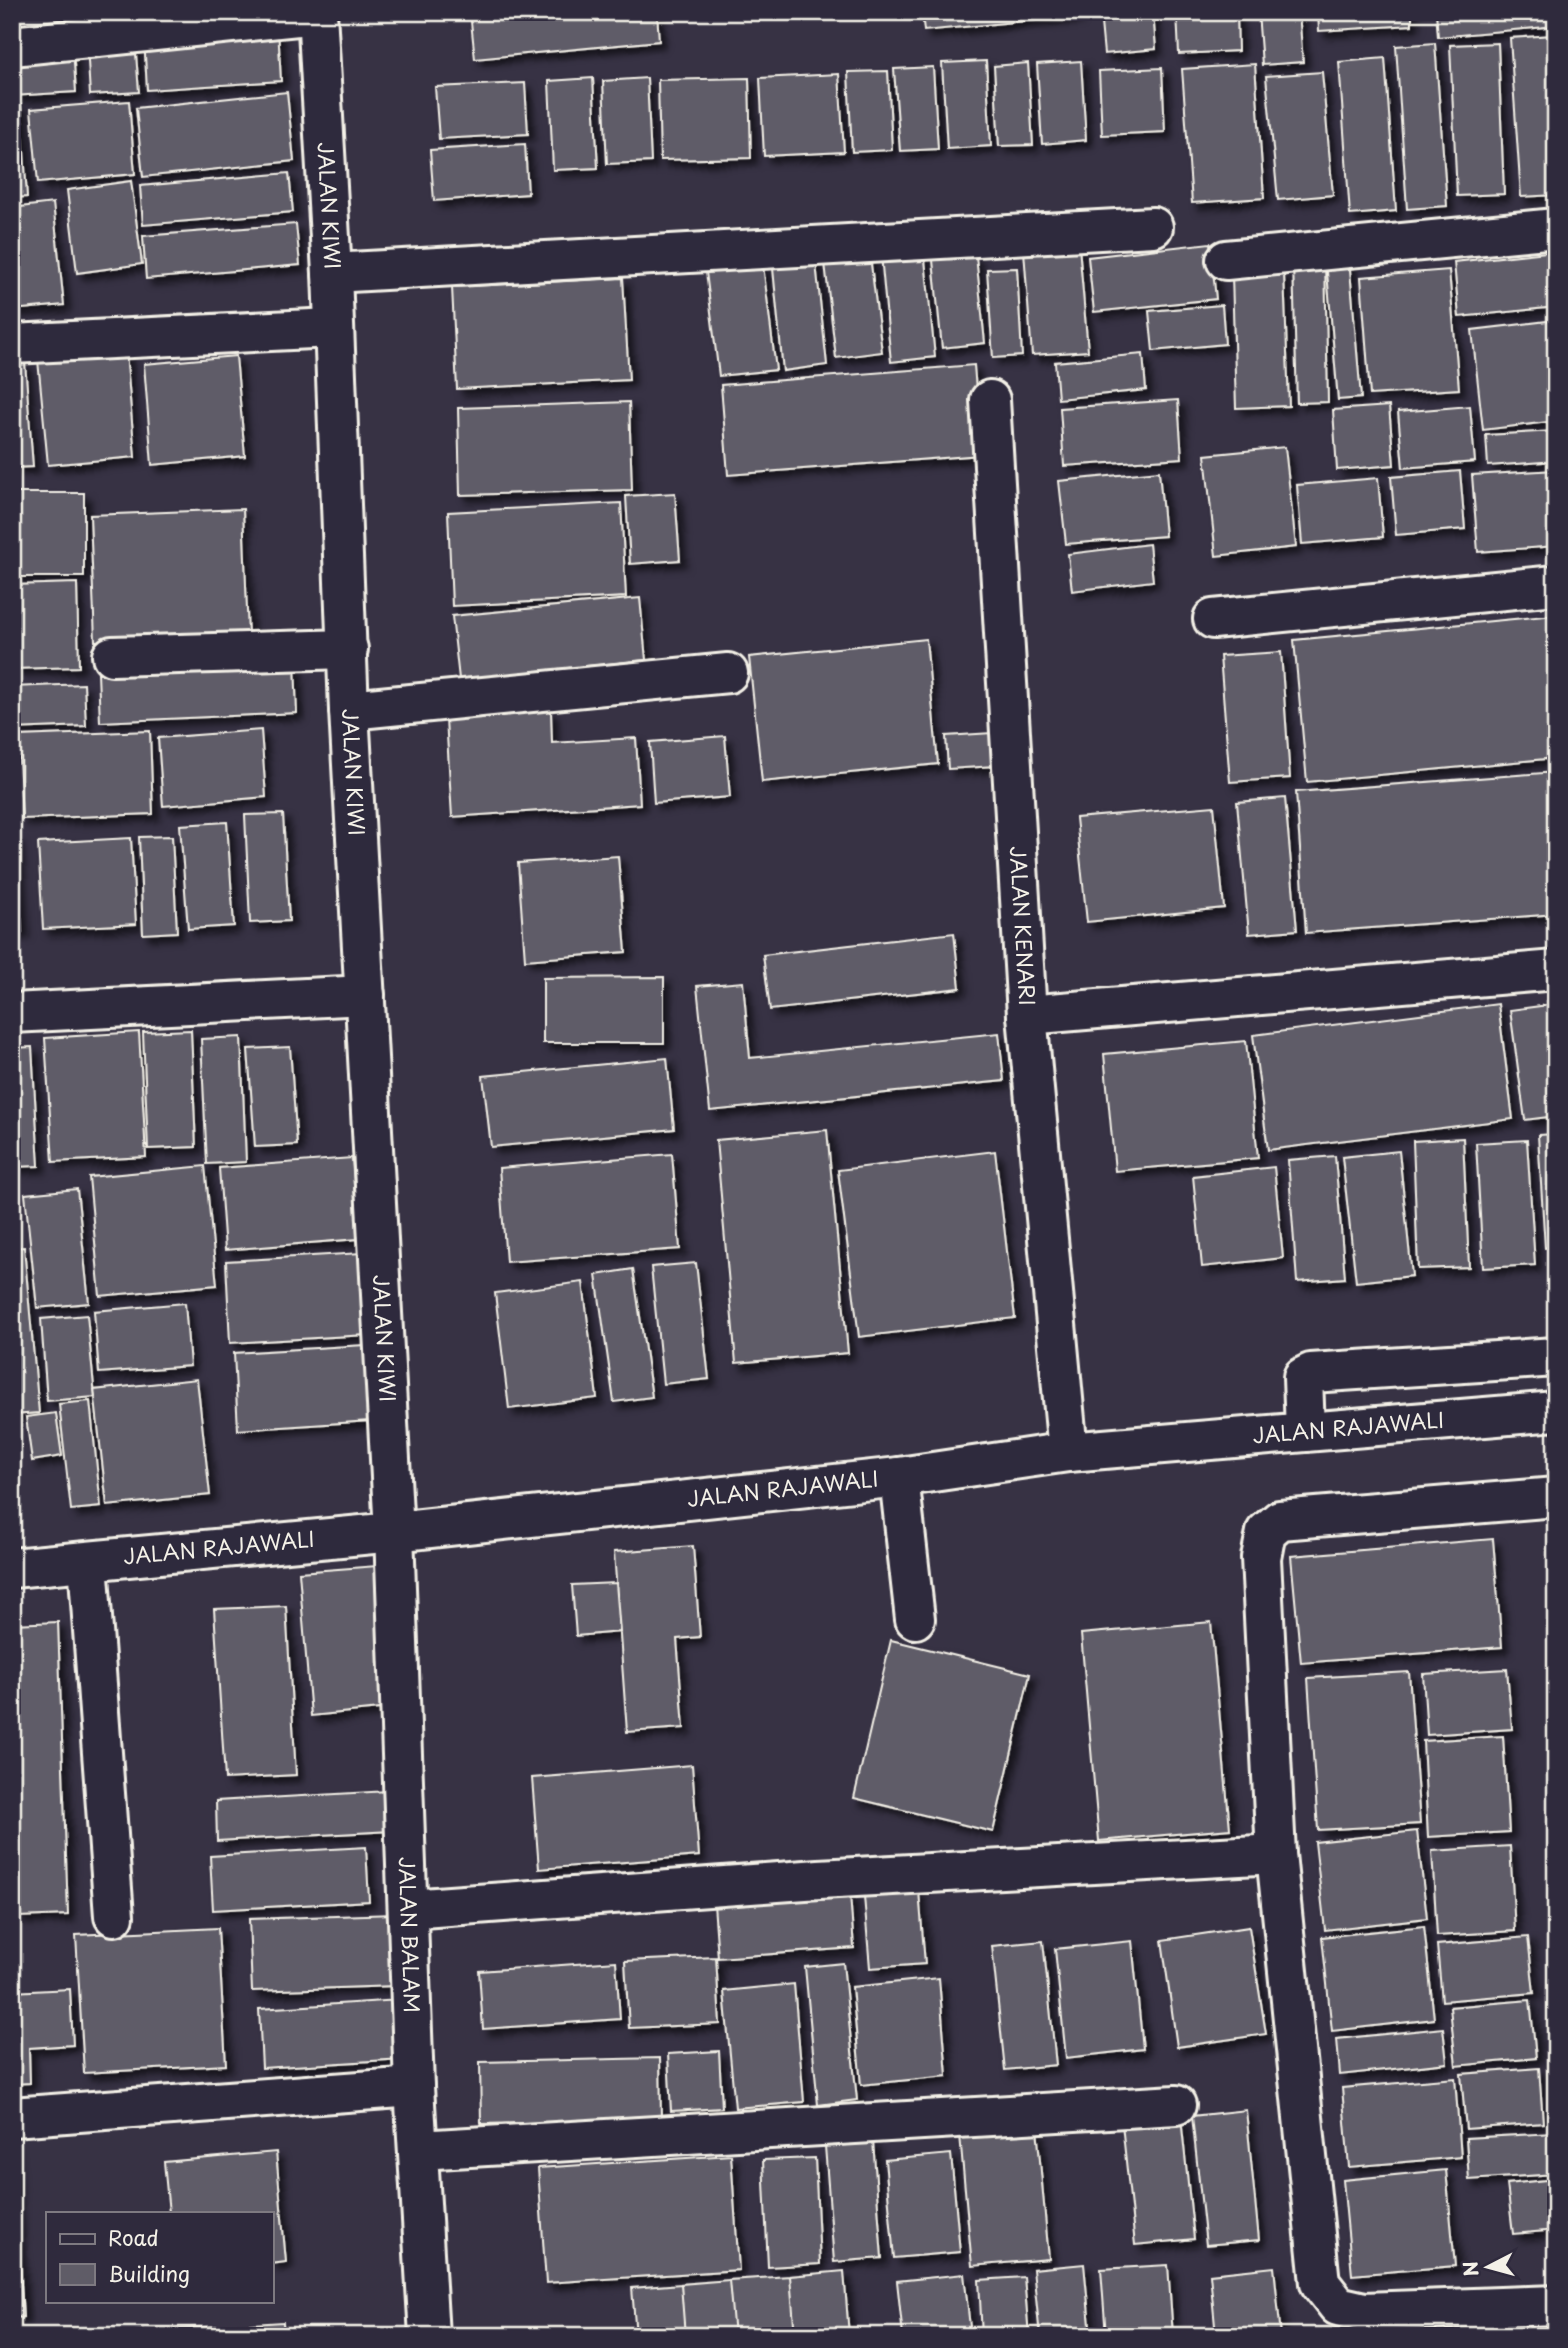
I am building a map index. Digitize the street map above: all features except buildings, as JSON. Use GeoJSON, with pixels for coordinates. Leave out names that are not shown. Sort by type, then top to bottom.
{"type":"FeatureCollection","features":[{"type":"Feature","properties":{"kind":"street"},"geometry":{"type":"LineString","coordinates":[[12,46],[317,13]]}},
{"type":"Feature","properties":{"kind":"street","name":"JALAN KIWI"},"geometry":{"type":"LineString","coordinates":[[317,13],[332,273],[332,328],[349,710],[394,1532]]}},
{"type":"Feature","properties":{"kind":"street"},"geometry":{"type":"LineString","coordinates":[[332,273],[1153,227]]}},
{"type":"Feature","properties":{"kind":"street"},"geometry":{"type":"LineString","coordinates":[[1226,260],[1556,228]]}},
{"type":"Feature","properties":{"kind":"street"},"geometry":{"type":"LineString","coordinates":[[12,344],[332,328]]}},
{"type":"Feature","properties":{"kind":"street","name":"JALAN KENARI"},"geometry":{"type":"LineString","coordinates":[[990,400],[1027,1015],[1068,1452]]}},
{"type":"Feature","properties":{"kind":"street"},"geometry":{"type":"LineString","coordinates":[[1213,619],[1556,585]]}},
{"type":"Feature","properties":{"kind":"street"},"geometry":{"type":"LineString","coordinates":[[112,656],[348,649]]}},
{"type":"Feature","properties":{"kind":"street"},"geometry":{"type":"LineString","coordinates":[[349,710],[727,674]]}},
{"type":"Feature","properties":{"kind":"street"},"geometry":{"type":"LineString","coordinates":[[1027,1015],[1556,970]]}},
{"type":"Feature","properties":{"kind":"street"},"geometry":{"type":"LineString","coordinates":[[12,1013],[365,995]]}},
{"type":"Feature","properties":{"kind":"street"},"geometry":{"type":"LineString","coordinates":[[1305,1432],[1302,1385],[1303,1377],[1311,1373],[1556,1357]]}},
{"type":"Feature","properties":{"kind":"street","name":"JALAN RAJAWALI"},"geometry":{"type":"LineString","coordinates":[[12,1568],[394,1532],[899,1477],[1068,1452],[1556,1411]]}},
{"type":"Feature","properties":{"kind":"street"},"geometry":{"type":"LineString","coordinates":[[899,1477],[915,1619]]}},
{"type":"Feature","properties":{"kind":"street"},"geometry":{"type":"LineString","coordinates":[[1556,1497],[1280,1520],[1266,1532],[1261,1558],[1276,1854],[1320,2283],[1338,2306],[1364,2312],[1556,2305]]}},
{"type":"Feature","properties":{"kind":"street","name":"JALAN BALAM"},"geometry":{"type":"LineString","coordinates":[[394,1532],[414,2087],[429,2336]]}},
{"type":"Feature","properties":{"kind":"street"},"geometry":{"type":"LineString","coordinates":[[88,1562],[114,1916]]}},
{"type":"Feature","properties":{"kind":"street"},"geometry":{"type":"LineString","coordinates":[[408,1909],[819,1879],[1276,1854]]}},
{"type":"Feature","properties":{"kind":"street"},"geometry":{"type":"LineString","coordinates":[[12,2117],[414,2087]]}},
{"type":"Feature","properties":{"kind":"street"},"geometry":{"type":"LineString","coordinates":[[419,2150],[1176,2105]]}}]}
